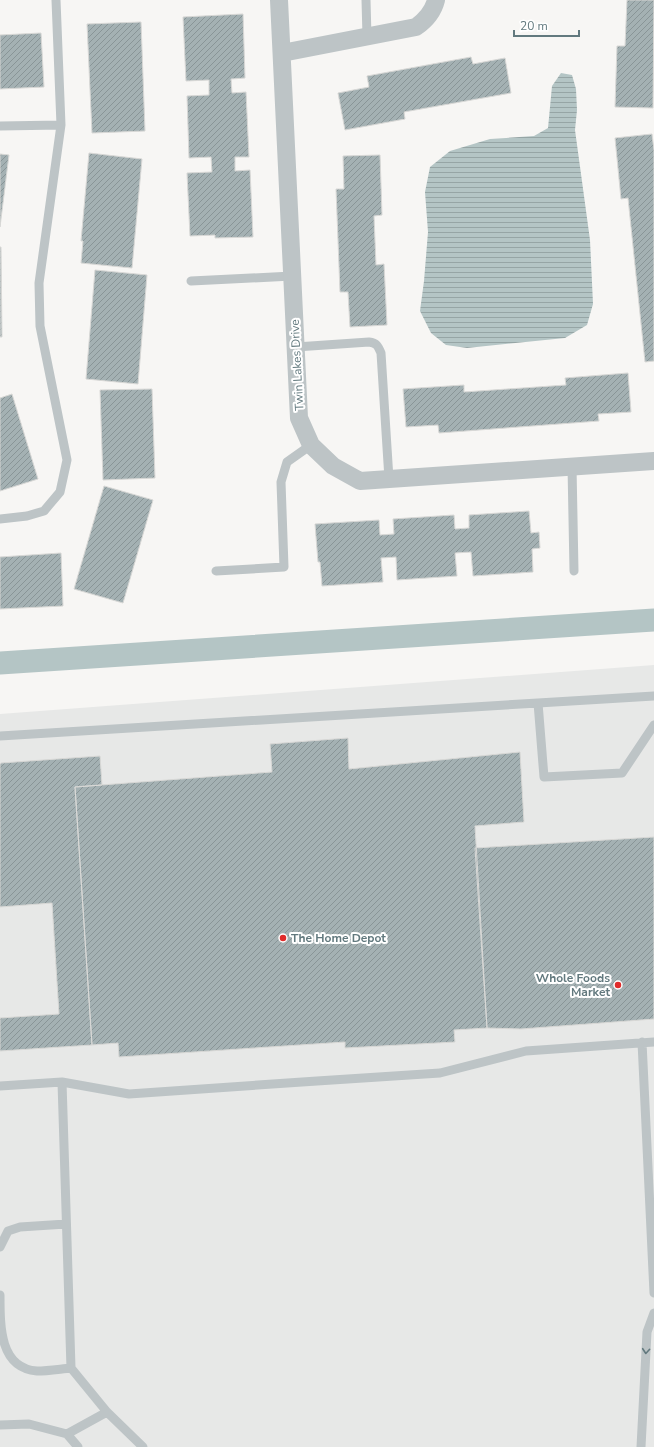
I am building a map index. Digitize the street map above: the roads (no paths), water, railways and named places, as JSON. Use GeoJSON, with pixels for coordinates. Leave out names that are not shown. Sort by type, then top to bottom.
{"type":"FeatureCollection","features":[{"type":"Feature","properties":{"kind":"street","name":"Twin Lakes Drive"},"geometry":{"type":"LineString","coordinates":[[279,0],[299,418],[311,445],[333,466],[360,481],[654,461]]}},
{"type":"Feature","properties":{"kind":"street"},"geometry":{"type":"LineString","coordinates":[[282,53],[416,27],[425,21],[435,6],[436,0]]}},
{"type":"Feature","properties":{"kind":"lane"},"geometry":{"type":"LineString","coordinates":[[0,519],[27,516],[44,511],[60,492],[67,460],[40,326],[39,283],[60,125],[56,0]]}},
{"type":"Feature","properties":{"kind":"lane"},"geometry":{"type":"LineString","coordinates":[[366,0],[367,37]]}},
{"type":"Feature","properties":{"kind":"lane"},"geometry":{"type":"LineString","coordinates":[[0,126],[60,125]]}},
{"type":"Feature","properties":{"kind":"lane"},"geometry":{"type":"LineString","coordinates":[[191,281],[292,276]]}},
{"type":"Feature","properties":{"kind":"lane"},"geometry":{"type":"LineString","coordinates":[[296,347],[369,342],[375,343],[378,346],[381,353],[389,479]]}},
{"type":"Feature","properties":{"kind":"lane"},"geometry":{"type":"LineString","coordinates":[[216,571],[284,567],[281,482],[287,462],[311,445]]}},
{"type":"Feature","properties":{"kind":"lane"},"geometry":{"type":"LineString","coordinates":[[572,466],[574,571]]}},
{"type":"Feature","properties":{"kind":"lane"},"geometry":{"type":"LineString","coordinates":[[0,736],[654,696]]}},
{"type":"Feature","properties":{"kind":"lane"},"geometry":{"type":"LineString","coordinates":[[538,703],[544,777],[622,773],[654,725]]}},
{"type":"Feature","properties":{"kind":"lane"},"geometry":{"type":"LineString","coordinates":[[642,1042],[654,1293]]}},
{"type":"Feature","properties":{"kind":"lane"},"geometry":{"type":"LineString","coordinates":[[0,1086],[62,1082],[129,1094],[440,1073],[526,1051],[654,1042]]}},
{"type":"Feature","properties":{"kind":"lane"},"geometry":{"type":"LineString","coordinates":[[62,1082],[72,1368],[107,1412],[143,1447]]}},
{"type":"Feature","properties":{"kind":"lane"},"geometry":{"type":"LineString","coordinates":[[0,1247],[8,1231],[20,1227],[66,1224]]}},
{"type":"Feature","properties":{"kind":"lane"},"geometry":{"type":"LineString","coordinates":[[0,1295],[0,1341],[9,1360],[22,1369],[38,1371],[72,1368]]}},
{"type":"Feature","properties":{"kind":"lane"},"geometry":{"type":"LineString","coordinates":[[641,1447],[647,1332],[654,1313]]}},
{"type":"Feature","properties":{"kind":"lane"},"geometry":{"type":"LineString","coordinates":[[67,1434],[107,1412]]}},
{"type":"Feature","properties":{"kind":"lane"},"geometry":{"type":"LineString","coordinates":[[0,1425],[29,1424],[67,1434],[78,1447]]}},
{"type":"Feature","properties":{"kind":"waterway"},"geometry":{"type":"LineString","coordinates":[[0,663],[654,620]]}},
{"type":"Feature","properties":{"kind":"place","name":"The Home Depot"},"geometry":{"type":"Point","coordinates":[283,938]}},
{"type":"Feature","properties":{"kind":"place","name":"Whole Foods Market"},"geometry":{"type":"Point","coordinates":[618,985]}}]}
